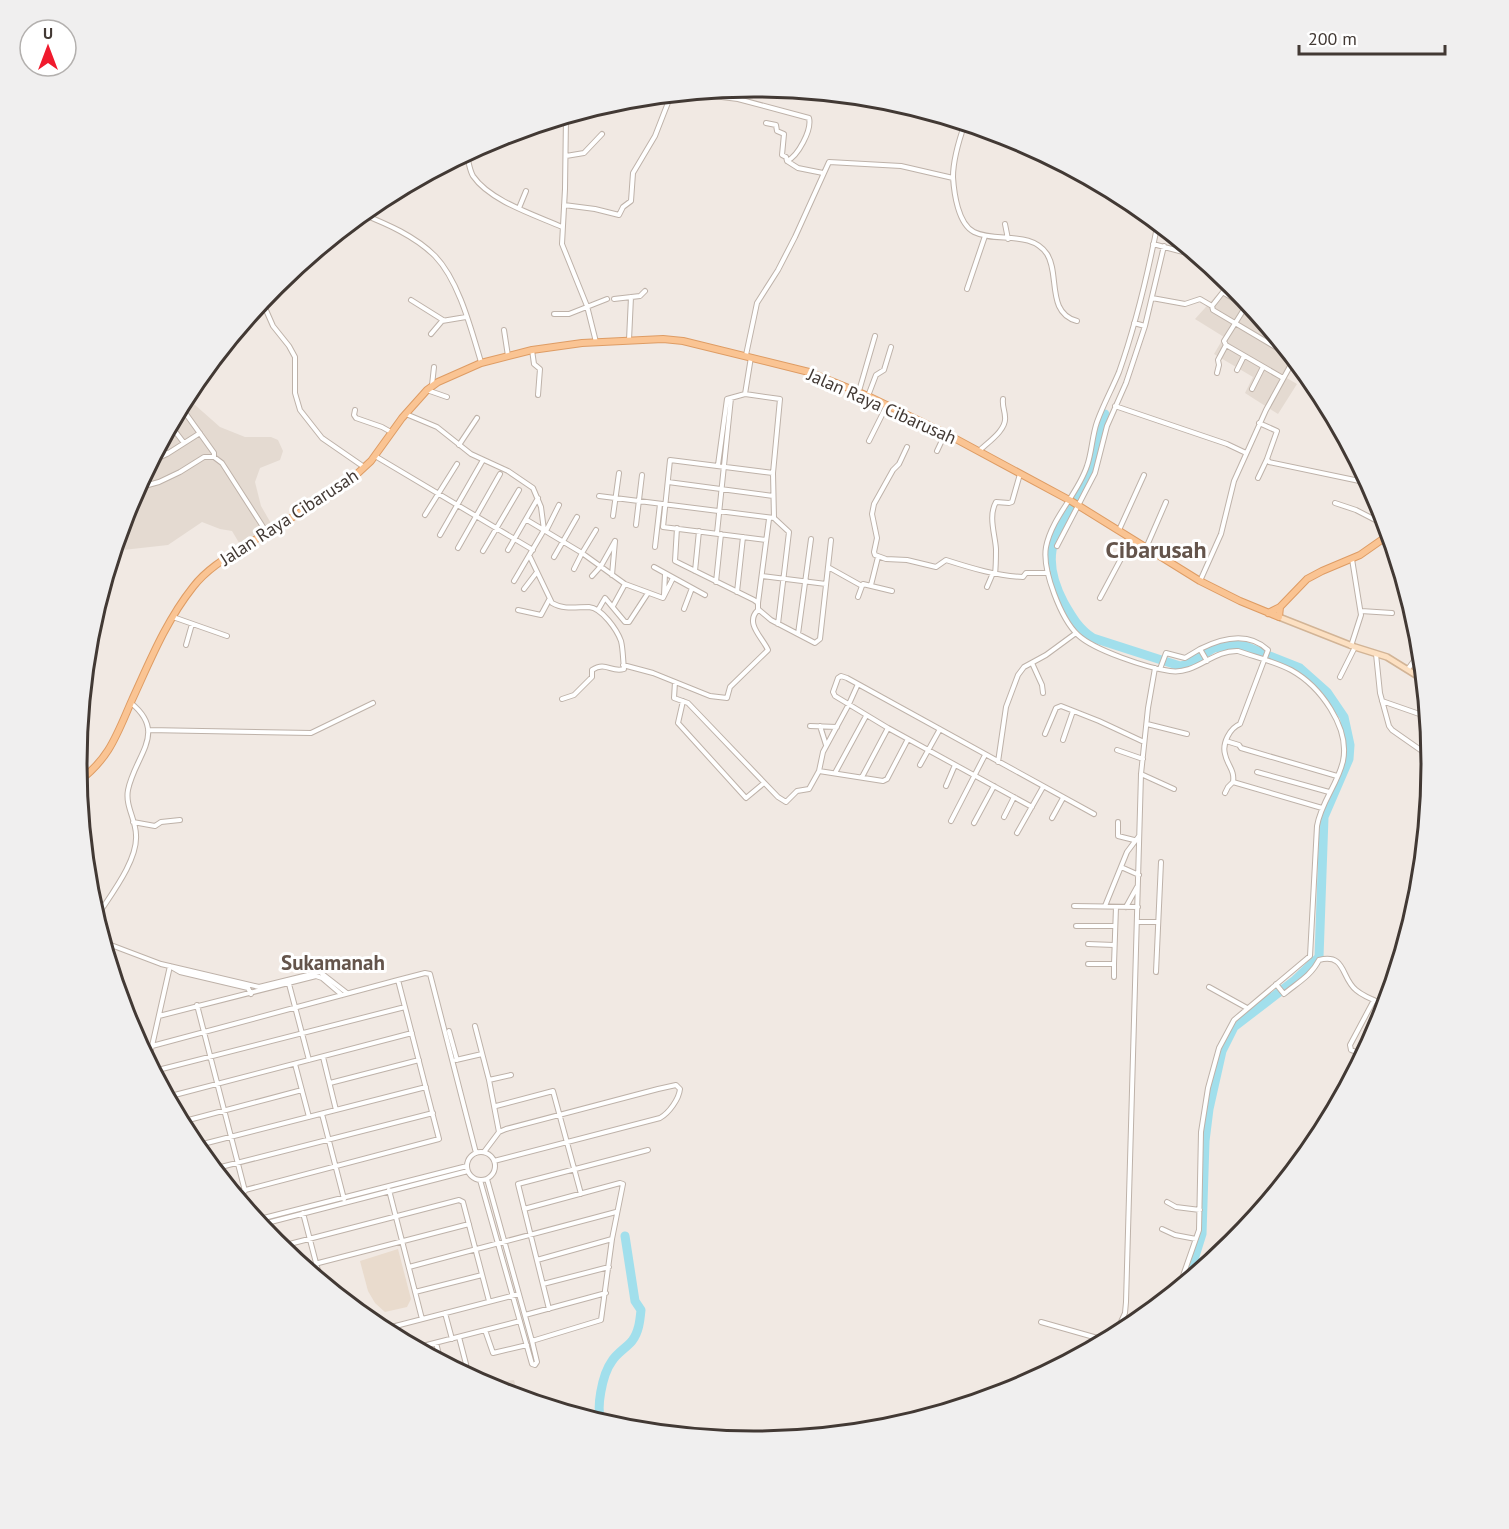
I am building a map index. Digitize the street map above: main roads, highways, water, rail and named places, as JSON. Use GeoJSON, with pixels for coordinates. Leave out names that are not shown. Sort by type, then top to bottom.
{"type":"FeatureCollection","features":[{"type":"Feature","properties":{"kind":"main road","name":"Jalan Raya Cibarusah"},"geometry":{"type":"LineString","coordinates":[[87,774],[108,753],[162,634],[194,585],[208,571],[221,560],[267,533],[365,468],[405,414],[429,387],[482,363],[532,350],[596,342],[683,340],[809,372],[859,391],[979,451],[1074,503],[1200,581],[1279,617],[1280,607]]}},
{"type":"Feature","properties":{"kind":"main road"},"geometry":{"type":"LineString","coordinates":[[1268,613],[1280,607],[1307,579],[1352,559],[1383,540]]}},
{"type":"Feature","properties":{"kind":"waterway"},"geometry":{"type":"LineString","coordinates":[[1105,414],[1091,472],[1057,534],[1053,548],[1051,563],[1055,581],[1064,603],[1076,622],[1093,638],[1180,666],[1188,664],[1214,648],[1230,645],[1245,646],[1300,668],[1327,692],[1344,717],[1350,745],[1349,759],[1324,817],[1319,957],[1295,980],[1234,1027],[1222,1051],[1209,1109],[1205,1141],[1202,1234],[1191,1269]]}},
{"type":"Feature","properties":{"kind":"waterway"},"geometry":{"type":"LineString","coordinates":[[599,1413],[601,1392],[606,1374],[614,1358],[630,1344],[638,1330],[640,1318],[641,1310],[635,1301],[625,1236]]}},
{"type":"Feature","properties":{"kind":"district","name":"Cibarusah"},"geometry":{"type":"Point","coordinates":[1156,549]}},
{"type":"Feature","properties":{"kind":"district","name":"Sukamanah"},"geometry":{"type":"Point","coordinates":[333,962]}}]}
